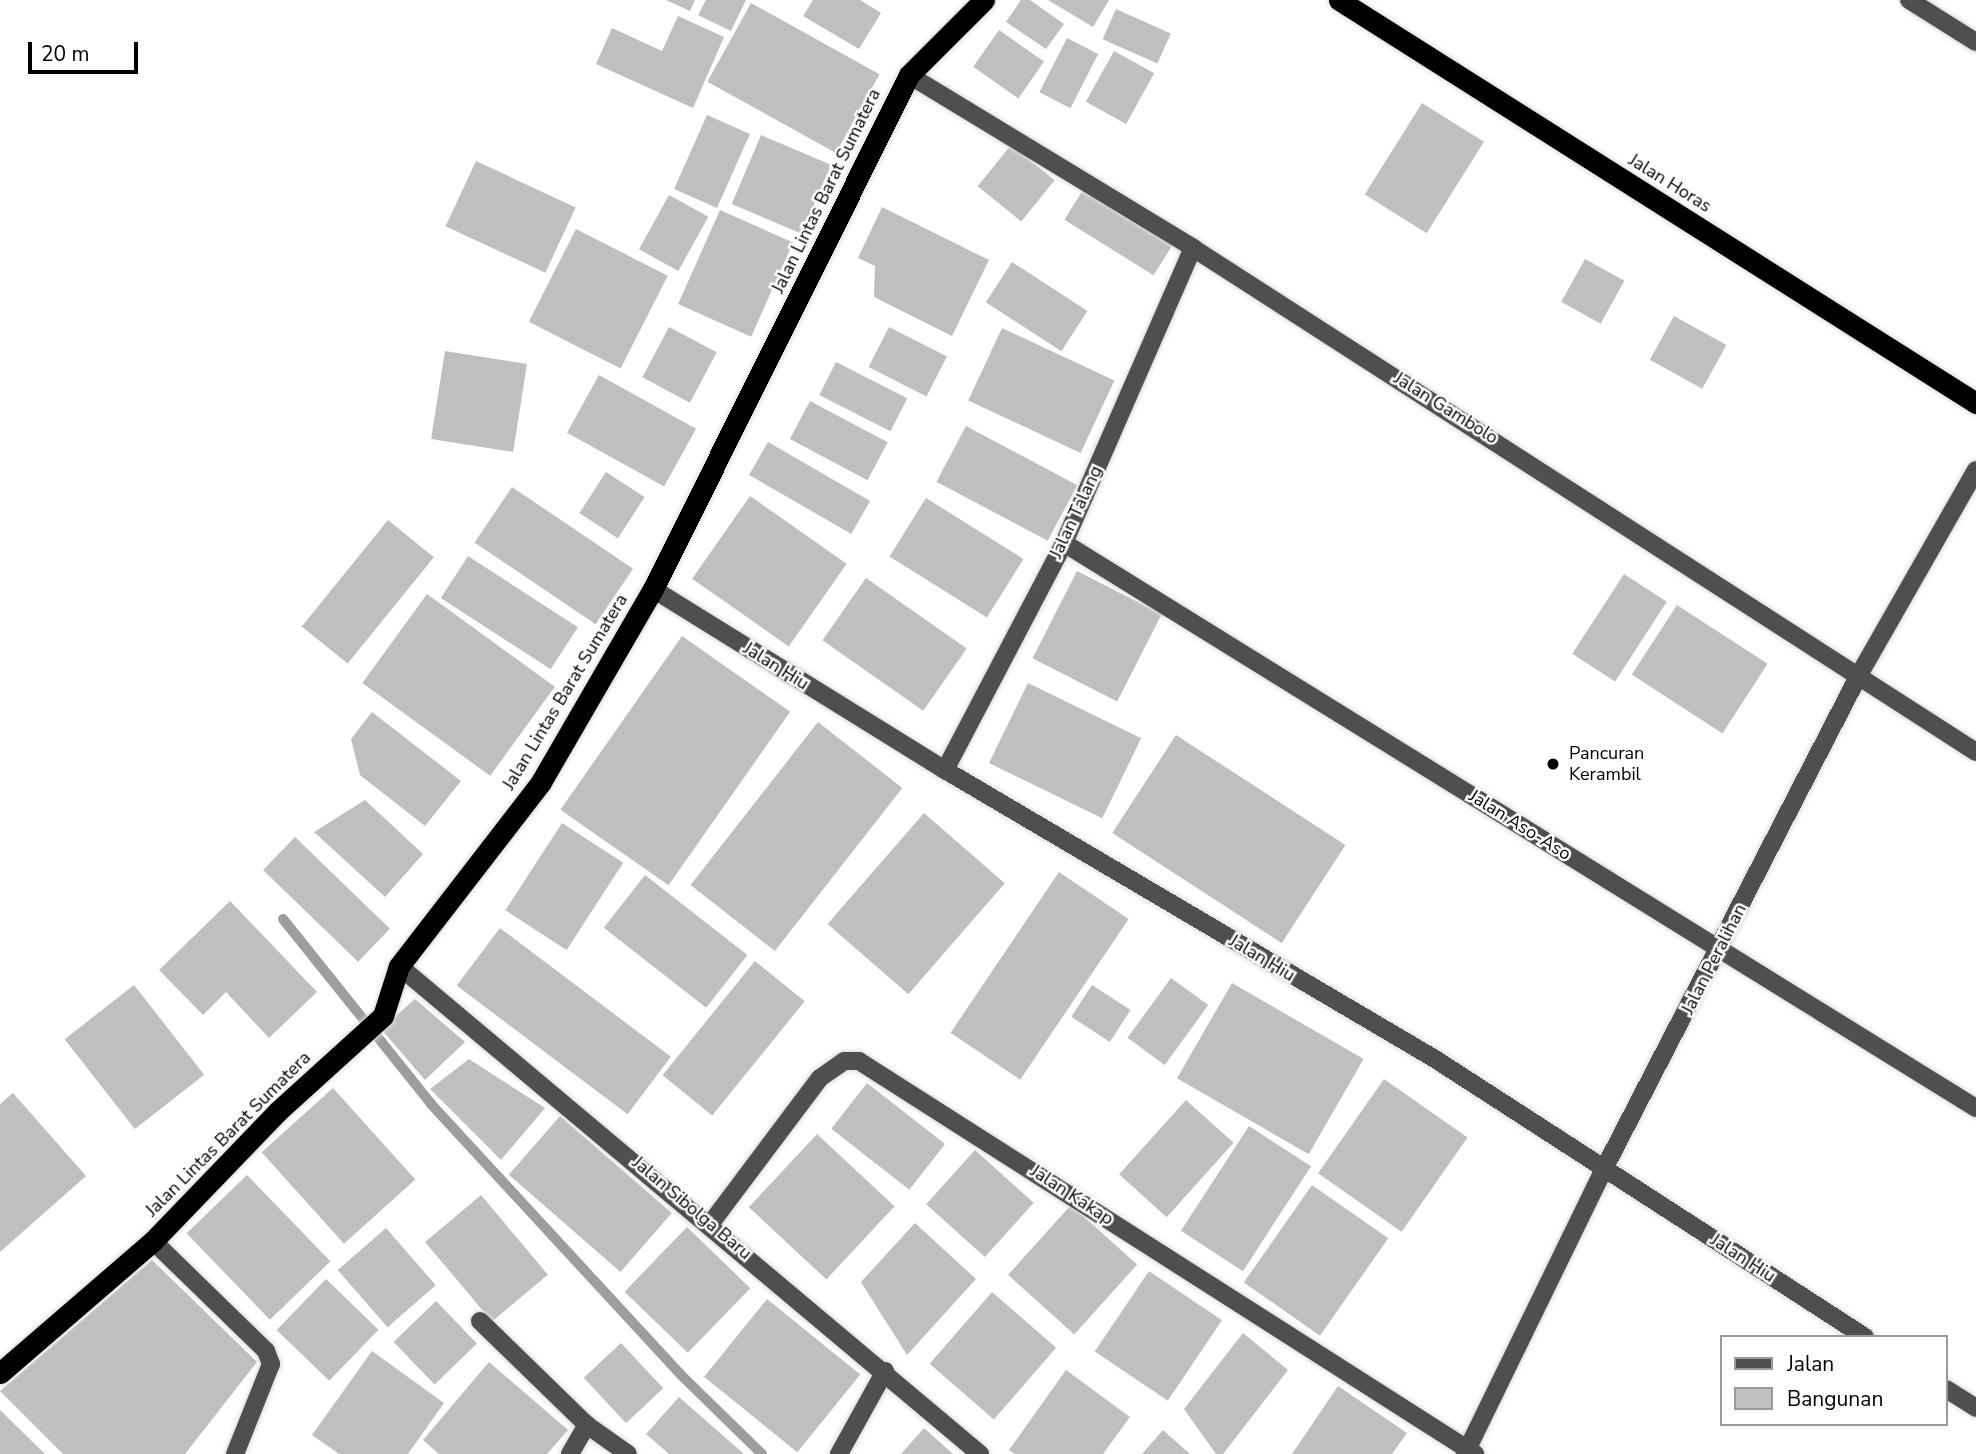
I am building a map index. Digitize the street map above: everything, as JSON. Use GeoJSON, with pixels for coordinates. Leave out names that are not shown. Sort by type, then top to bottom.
{"type":"FeatureCollection","features":[{"type":"Feature","properties":{"kind":"highway","name":"Jalan Lintas Barat Sumatera"},"geometry":{"type":"LineString","coordinates":[[0,1373],[153,1241],[278,1112],[383,1016],[399,966],[541,782],[653,589],[909,75],[984,0]]}},
{"type":"Feature","properties":{"kind":"highway","name":"Jalan Horas"},"geometry":{"type":"LineString","coordinates":[[1339,0],[1976,404]]}},
{"type":"Feature","properties":{"kind":"street"},"geometry":{"type":"LineString","coordinates":[[1909,0],[1976,42]]}},
{"type":"Feature","properties":{"kind":"street","name":"Jalan Gambolo"},"geometry":{"type":"LineString","coordinates":[[909,75],[1193,248],[1976,752]]}},
{"type":"Feature","properties":{"kind":"street","name":"Jalan Talang"},"geometry":{"type":"LineString","coordinates":[[945,770],[1064,542],[1193,248]]}},
{"type":"Feature","properties":{"kind":"street","name":"Jalan Peralihan"},"geometry":{"type":"LineString","coordinates":[[1469,1453],[1604,1169],[1859,676],[1976,470]]}},
{"type":"Feature","properties":{"kind":"street","name":"Jalan Aso-Aso"},"geometry":{"type":"LineString","coordinates":[[1064,542],[1976,1108]]}},
{"type":"Feature","properties":{"kind":"street","name":"Jalan Hiu"},"geometry":{"type":"LineString","coordinates":[[653,589],[945,770],[1435,1059],[1862,1335]]}},
{"type":"Feature","properties":{"kind":"street","name":"Jalan Sibolga Baru"},"geometry":{"type":"LineString","coordinates":[[399,966],[711,1223],[981,1454]]}},
{"type":"Feature","properties":{"kind":"street","name":"Jalan Kakap"},"geometry":{"type":"LineString","coordinates":[[711,1223],[820,1078],[844,1061],[859,1060],[1469,1453]]}},
{"type":"Feature","properties":{"kind":"street"},"geometry":{"type":"LineString","coordinates":[[153,1241],[267,1351],[271,1364],[235,1454]]}},
{"type":"Feature","properties":{"kind":"street"},"geometry":{"type":"LineString","coordinates":[[480,1321],[587,1425],[628,1454]]}},
{"type":"Feature","properties":{"kind":"street"},"geometry":{"type":"LineString","coordinates":[[839,1454],[885,1371]]}},
{"type":"Feature","properties":{"kind":"street"},"geometry":{"type":"LineString","coordinates":[[1948,1390],[1976,1408]]}},
{"type":"Feature","properties":{"kind":"street"},"geometry":{"type":"LineString","coordinates":[[570,1454],[587,1425]]}},
{"type":"Feature","properties":{"kind":"building"},"geometry":{"type":"Polygon","coordinates":[[[666,0],[695,0],[690,11],[666,0]]]}},
{"type":"Feature","properties":{"kind":"building"},"geometry":{"type":"Polygon","coordinates":[[[706,0],[746,0],[731,31],[698,15],[706,0]]]}},
{"type":"Feature","properties":{"kind":"building"},"geometry":{"type":"Polygon","coordinates":[[[813,0],[860,0],[881,13],[859,49],[803,16],[813,0]]]}},
{"type":"Feature","properties":{"kind":"building"},"geometry":{"type":"Polygon","coordinates":[[[1021,0],[1030,0],[1064,24],[1046,49],[1006,22],[1021,0]]]}},
{"type":"Feature","properties":{"kind":"building"},"geometry":{"type":"Polygon","coordinates":[[[1048,0],[1109,0],[1093,27],[1048,0]]]}},
{"type":"Feature","properties":{"kind":"building"},"geometry":{"type":"Polygon","coordinates":[[[751,3],[880,74],[836,153],[707,82],[751,3]]]}},
{"type":"Feature","properties":{"kind":"building"},"geometry":{"type":"Polygon","coordinates":[[[1116,9],[1171,33],[1157,64],[1103,39],[1116,9]]]}},
{"type":"Feature","properties":{"kind":"building"},"geometry":{"type":"Polygon","coordinates":[[[678,16],[724,37],[693,108],[596,64],[612,28],[662,51],[678,16]]]}},
{"type":"Feature","properties":{"kind":"building"},"geometry":{"type":"Polygon","coordinates":[[[999,30],[1044,62],[1018,98],[973,67],[999,30]]]}},
{"type":"Feature","properties":{"kind":"building"},"geometry":{"type":"Polygon","coordinates":[[[1067,38],[1098,54],[1070,108],[1039,92],[1067,38]]]}},
{"type":"Feature","properties":{"kind":"building"},"geometry":{"type":"Polygon","coordinates":[[[1114,51],[1154,73],[1126,124],[1086,102],[1114,51]]]}},
{"type":"Feature","properties":{"kind":"building"},"geometry":{"type":"Polygon","coordinates":[[[1422,103],[1484,142],[1427,233],[1365,195],[1422,103]]]}},
{"type":"Feature","properties":{"kind":"building"},"geometry":{"type":"Polygon","coordinates":[[[707,115],[750,134],[717,208],[674,189],[707,115]]]}},
{"type":"Feature","properties":{"kind":"building"},"geometry":{"type":"Polygon","coordinates":[[[761,135],[831,165],[802,234],[732,204],[761,135]]]}},
{"type":"Feature","properties":{"kind":"building"},"geometry":{"type":"Polygon","coordinates":[[[1011,145],[1055,180],[1021,221],[978,186],[1011,145]]]}},
{"type":"Feature","properties":{"kind":"building"},"geometry":{"type":"Polygon","coordinates":[[[476,161],[576,207],[545,273],[446,226],[476,161]]]}},
{"type":"Feature","properties":{"kind":"building"},"geometry":{"type":"Polygon","coordinates":[[[1083,190],[1172,246],[1153,275],[1064,220],[1083,190]]]}},
{"type":"Feature","properties":{"kind":"building"},"geometry":{"type":"Polygon","coordinates":[[[669,195],[708,217],[678,271],[639,249],[669,195]]]}},
{"type":"Feature","properties":{"kind":"building"},"geometry":{"type":"Polygon","coordinates":[[[882,207],[989,260],[952,336],[874,297],[875,266],[858,258],[882,207]]]}},
{"type":"Feature","properties":{"kind":"building"},"geometry":{"type":"Polygon","coordinates":[[[720,210],[793,243],[751,337],[678,304],[720,210]]]}},
{"type":"Feature","properties":{"kind":"building"},"geometry":{"type":"Polygon","coordinates":[[[576,229],[668,276],[621,368],[529,322],[576,229]]]}},
{"type":"Feature","properties":{"kind":"building"},"geometry":{"type":"Polygon","coordinates":[[[1585,259],[1624,281],[1601,324],[1561,302],[1585,259]]]}},
{"type":"Feature","properties":{"kind":"building"},"geometry":{"type":"Polygon","coordinates":[[[1012,262],[1087,311],[1061,351],[986,302],[1012,262]]]}},
{"type":"Feature","properties":{"kind":"building"},"geometry":{"type":"Polygon","coordinates":[[[1674,316],[1726,345],[1702,389],[1650,360],[1674,316]]]}},
{"type":"Feature","properties":{"kind":"building"},"geometry":{"type":"Polygon","coordinates":[[[669,327],[717,352],[690,403],[642,377],[669,327]]]}},
{"type":"Feature","properties":{"kind":"building"},"geometry":{"type":"Polygon","coordinates":[[[889,327],[947,357],[926,397],[869,367],[889,327]]]}},
{"type":"Feature","properties":{"kind":"building"},"geometry":{"type":"Polygon","coordinates":[[[1002,328],[1114,380],[1081,453],[968,401],[1002,328]]]}},
{"type":"Feature","properties":{"kind":"building"},"geometry":{"type":"Polygon","coordinates":[[[445,351],[527,364],[513,452],[431,439],[445,351]]]}},
{"type":"Feature","properties":{"kind":"building"},"geometry":{"type":"Polygon","coordinates":[[[836,362],[907,398],[890,431],[819,395],[836,362]]]}},
{"type":"Feature","properties":{"kind":"building"},"geometry":{"type":"Polygon","coordinates":[[[599,375],[696,429],[664,487],[567,433],[599,375]]]}},
{"type":"Feature","properties":{"kind":"building"},"geometry":{"type":"Polygon","coordinates":[[[810,401],[888,442],[868,480],[790,439],[810,401]]]}},
{"type":"Feature","properties":{"kind":"building"},"geometry":{"type":"Polygon","coordinates":[[[966,426],[1077,485],[1048,541],[936,482],[966,426]]]}},
{"type":"Feature","properties":{"kind":"building"},"geometry":{"type":"Polygon","coordinates":[[[768,442],[870,501],[851,534],[749,475],[768,442]]]}},
{"type":"Feature","properties":{"kind":"building"},"geometry":{"type":"Polygon","coordinates":[[[606,472],[645,497],[618,538],[579,513],[606,472]]]}},
{"type":"Feature","properties":{"kind":"building"},"geometry":{"type":"Polygon","coordinates":[[[512,487],[633,569],[596,624],[475,543],[512,487]]]}},
{"type":"Feature","properties":{"kind":"building"},"geometry":{"type":"Polygon","coordinates":[[[750,496],[847,564],[789,646],[692,579],[750,496]]]}},
{"type":"Feature","properties":{"kind":"building"},"geometry":{"type":"Polygon","coordinates":[[[926,498],[1024,559],[987,617],[889,557],[926,498]]]}},
{"type":"Feature","properties":{"kind":"building"},"geometry":{"type":"Polygon","coordinates":[[[388,520],[434,557],[348,664],[302,626],[388,520]]]}},
{"type":"Feature","properties":{"kind":"building"},"geometry":{"type":"Polygon","coordinates":[[[468,556],[578,627],[551,669],[441,598],[468,556]]]}},
{"type":"Feature","properties":{"kind":"building"},"geometry":{"type":"Polygon","coordinates":[[[1077,571],[1162,614],[1117,701],[1033,658],[1077,571]]]}},
{"type":"Feature","properties":{"kind":"building"},"geometry":{"type":"Polygon","coordinates":[[[1624,574],[1667,602],[1615,681],[1572,654],[1624,574]]]}},
{"type":"Feature","properties":{"kind":"building"},"geometry":{"type":"Polygon","coordinates":[[[866,578],[967,649],[923,711],[822,640],[866,578]]]}},
{"type":"Feature","properties":{"kind":"building"},"geometry":{"type":"Polygon","coordinates":[[[427,594],[555,687],[490,776],[362,683],[427,594]]]}},
{"type":"Feature","properties":{"kind":"building"},"geometry":{"type":"Polygon","coordinates":[[[1677,605],[1768,664],[1722,733],[1632,675],[1677,605]]]}},
{"type":"Feature","properties":{"kind":"building"},"geometry":{"type":"Polygon","coordinates":[[[682,636],[790,712],[669,885],[560,810],[682,636]]]}},
{"type":"Feature","properties":{"kind":"building"},"geometry":{"type":"Polygon","coordinates":[[[1028,683],[1141,738],[1102,818],[989,763],[1028,683]]]}},
{"type":"Feature","properties":{"kind":"building"},"geometry":{"type":"Polygon","coordinates":[[[372,712],[461,781],[425,826],[360,775],[351,739],[372,712]]]}},
{"type":"Feature","properties":{"kind":"building"},"geometry":{"type":"Polygon","coordinates":[[[818,722],[902,788],[775,951],[691,885],[818,722]]]}},
{"type":"Feature","properties":{"kind":"building"},"geometry":{"type":"Polygon","coordinates":[[[1176,735],[1345,845],[1282,943],[1112,833],[1176,735]]]}},
{"type":"Feature","properties":{"kind":"building"},"geometry":{"type":"Polygon","coordinates":[[[365,800],[423,854],[385,897],[314,832],[365,800]]]}},
{"type":"Feature","properties":{"kind":"building"},"geometry":{"type":"Polygon","coordinates":[[[924,813],[1005,883],[908,994],[828,924],[924,813]]]}},
{"type":"Feature","properties":{"kind":"building"},"geometry":{"type":"Polygon","coordinates":[[[562,823],[623,863],[567,950],[505,910],[562,823]]]}},
{"type":"Feature","properties":{"kind":"building"},"geometry":{"type":"Polygon","coordinates":[[[295,837],[390,929],[358,962],[263,870],[295,837]]]}},
{"type":"Feature","properties":{"kind":"building"},"geometry":{"type":"Polygon","coordinates":[[[1059,872],[1129,919],[1020,1080],[951,1033],[1059,872]]]}},
{"type":"Feature","properties":{"kind":"building"},"geometry":{"type":"Polygon","coordinates":[[[645,875],[747,955],[706,1008],[604,928],[645,875]]]}},
{"type":"Feature","properties":{"kind":"building"},"geometry":{"type":"Polygon","coordinates":[[[230,901],[317,992],[269,1038],[226,992],[203,1015],[159,970],[230,901]]]}},
{"type":"Feature","properties":{"kind":"building"},"geometry":{"type":"Polygon","coordinates":[[[500,928],[671,1057],[628,1114],[457,986],[500,928]]]}},
{"type":"Feature","properties":{"kind":"building"},"geometry":{"type":"Polygon","coordinates":[[[755,961],[805,1001],[712,1116],[662,1075],[755,961]]]}},
{"type":"Feature","properties":{"kind":"building"},"geometry":{"type":"Polygon","coordinates":[[[1171,978],[1208,1005],[1165,1065],[1128,1038],[1171,978]]]}},
{"type":"Feature","properties":{"kind":"building"},"geometry":{"type":"Polygon","coordinates":[[[1232,983],[1364,1059],[1309,1154],[1177,1078],[1232,983]]]}},
{"type":"Feature","properties":{"kind":"building"},"geometry":{"type":"Polygon","coordinates":[[[134,985],[204,1075],[135,1129],[65,1039],[134,985]]]}},
{"type":"Feature","properties":{"kind":"building"},"geometry":{"type":"Polygon","coordinates":[[[1092,985],[1131,1010],[1110,1042],[1071,1017],[1092,985]]]}},
{"type":"Feature","properties":{"kind":"building"},"geometry":{"type":"Polygon","coordinates":[[[415,999],[465,1042],[425,1080],[381,1029],[415,999]]]}},
{"type":"Feature","properties":{"kind":"building"},"geometry":{"type":"Polygon","coordinates":[[[469,1059],[545,1108],[501,1160],[430,1089],[469,1059]]]}},
{"type":"Feature","properties":{"kind":"building"},"geometry":{"type":"Polygon","coordinates":[[[1384,1079],[1468,1138],[1402,1232],[1318,1173],[1384,1079]]]}},
{"type":"Feature","properties":{"kind":"building"},"geometry":{"type":"Polygon","coordinates":[[[867,1083],[945,1144],[909,1190],[831,1129],[867,1083]]]}},
{"type":"Feature","properties":{"kind":"building"},"geometry":{"type":"Polygon","coordinates":[[[333,1088],[415,1179],[344,1244],[262,1152],[333,1088]]]}},
{"type":"Feature","properties":{"kind":"building"},"geometry":{"type":"Polygon","coordinates":[[[13,1093],[86,1176],[0,1252],[0,1104],[13,1093]]]}},
{"type":"Feature","properties":{"kind":"building"},"geometry":{"type":"Polygon","coordinates":[[[1186,1100],[1234,1143],[1167,1217],[1119,1174],[1186,1100]]]}},
{"type":"Feature","properties":{"kind":"building"},"geometry":{"type":"Polygon","coordinates":[[[560,1116],[672,1213],[621,1272],[509,1175],[560,1116]]]}},
{"type":"Feature","properties":{"kind":"building"},"geometry":{"type":"Polygon","coordinates":[[[1249,1126],[1311,1166],[1243,1271],[1181,1231],[1249,1126]]]}},
{"type":"Feature","properties":{"kind":"building"},"geometry":{"type":"Polygon","coordinates":[[[817,1134],[895,1206],[826,1279],[749,1207],[817,1134]]]}},
{"type":"Feature","properties":{"kind":"building"},"geometry":{"type":"Polygon","coordinates":[[[975,1150],[1034,1203],[985,1257],[926,1204],[975,1150]]]}},
{"type":"Feature","properties":{"kind":"building"},"geometry":{"type":"Polygon","coordinates":[[[247,1175],[330,1261],[270,1320],[187,1233],[247,1175]]]}},
{"type":"Feature","properties":{"kind":"building"},"geometry":{"type":"Polygon","coordinates":[[[1312,1185],[1388,1238],[1320,1336],[1244,1282],[1312,1185]]]}},
{"type":"Feature","properties":{"kind":"building"},"geometry":{"type":"Polygon","coordinates":[[[481,1195],[548,1275],[492,1322],[425,1242],[481,1195]]]}},
{"type":"Feature","properties":{"kind":"building"},"geometry":{"type":"Polygon","coordinates":[[[1071,1205],[1137,1265],[1074,1334],[1008,1275],[1071,1205]]]}},
{"type":"Feature","properties":{"kind":"building"},"geometry":{"type":"Polygon","coordinates":[[[915,1223],[976,1279],[907,1355],[861,1282],[915,1223]]]}},
{"type":"Feature","properties":{"kind":"building"},"geometry":{"type":"Polygon","coordinates":[[[687,1227],[750,1288],[688,1353],[624,1292],[687,1227]]]}},
{"type":"Feature","properties":{"kind":"building"},"geometry":{"type":"Polygon","coordinates":[[[386,1228],[436,1285],[388,1327],[338,1270],[386,1228]]]}},
{"type":"Feature","properties":{"kind":"building"},"geometry":{"type":"Polygon","coordinates":[[[152,1260],[257,1362],[185,1454],[63,1454],[0,1391],[152,1260]]]}},
{"type":"Feature","properties":{"kind":"building"},"geometry":{"type":"Polygon","coordinates":[[[1149,1271],[1222,1320],[1168,1401],[1095,1351],[1149,1271]]]}},
{"type":"Feature","properties":{"kind":"building"},"geometry":{"type":"Polygon","coordinates":[[[326,1279],[379,1330],[329,1381],[277,1330],[326,1279]]]}},
{"type":"Feature","properties":{"kind":"building"},"geometry":{"type":"Polygon","coordinates":[[[992,1292],[1056,1348],[994,1419],[930,1364],[992,1292]]]}},
{"type":"Feature","properties":{"kind":"building"},"geometry":{"type":"Polygon","coordinates":[[[767,1299],[860,1375],[797,1452],[704,1377],[767,1299]]]}},
{"type":"Feature","properties":{"kind":"building"},"geometry":{"type":"Polygon","coordinates":[[[436,1301],[477,1343],[435,1384],[394,1342],[436,1301]]]}},
{"type":"Feature","properties":{"kind":"building"},"geometry":{"type":"Polygon","coordinates":[[[1243,1333],[1288,1370],[1223,1454],[1216,1454],[1184,1409],[1243,1333]]]}},
{"type":"Feature","properties":{"kind":"building"},"geometry":{"type":"Polygon","coordinates":[[[621,1343],[663,1388],[626,1423],[584,1378],[621,1343]]]}},
{"type":"Feature","properties":{"kind":"building"},"geometry":{"type":"Polygon","coordinates":[[[372,1351],[444,1403],[408,1454],[339,1454],[312,1435],[372,1351]]]}},
{"type":"Feature","properties":{"kind":"building"},"geometry":{"type":"Polygon","coordinates":[[[489,1362],[568,1430],[547,1454],[439,1454],[423,1440],[489,1362]]]}},
{"type":"Feature","properties":{"kind":"building"},"geometry":{"type":"Polygon","coordinates":[[[1066,1370],[1130,1417],[1103,1454],[1015,1454],[1009,1450],[1066,1370]]]}},
{"type":"Feature","properties":{"kind":"building"},"geometry":{"type":"Polygon","coordinates":[[[1338,1386],[1407,1433],[1392,1454],[1292,1454],[1338,1386]]]}},
{"type":"Feature","properties":{"kind":"building"},"geometry":{"type":"Polygon","coordinates":[[[679,1397],[744,1454],[669,1454],[646,1434],[679,1397]]]}},
{"type":"Feature","properties":{"kind":"building"},"geometry":{"type":"Polygon","coordinates":[[[0,1410],[45,1454],[0,1454],[0,1410]]]}},
{"type":"Feature","properties":{"kind":"building"},"geometry":{"type":"Polygon","coordinates":[[[924,1428],[953,1454],[901,1454],[924,1428]]]}},
{"type":"Feature","properties":{"kind":"building"},"geometry":{"type":"Polygon","coordinates":[[[1163,1430],[1190,1454],[1142,1454],[1163,1430]]]}},
{"type":"Feature","properties":{"kind":"waterway"},"geometry":{"type":"LineString","coordinates":[[283,919],[431,1104],[681,1375],[762,1454]]}},
{"type":"Feature","properties":{"kind":"place","name":"Pancuran Kerambil"},"geometry":{"type":"Point","coordinates":[1553,764]}}]}
